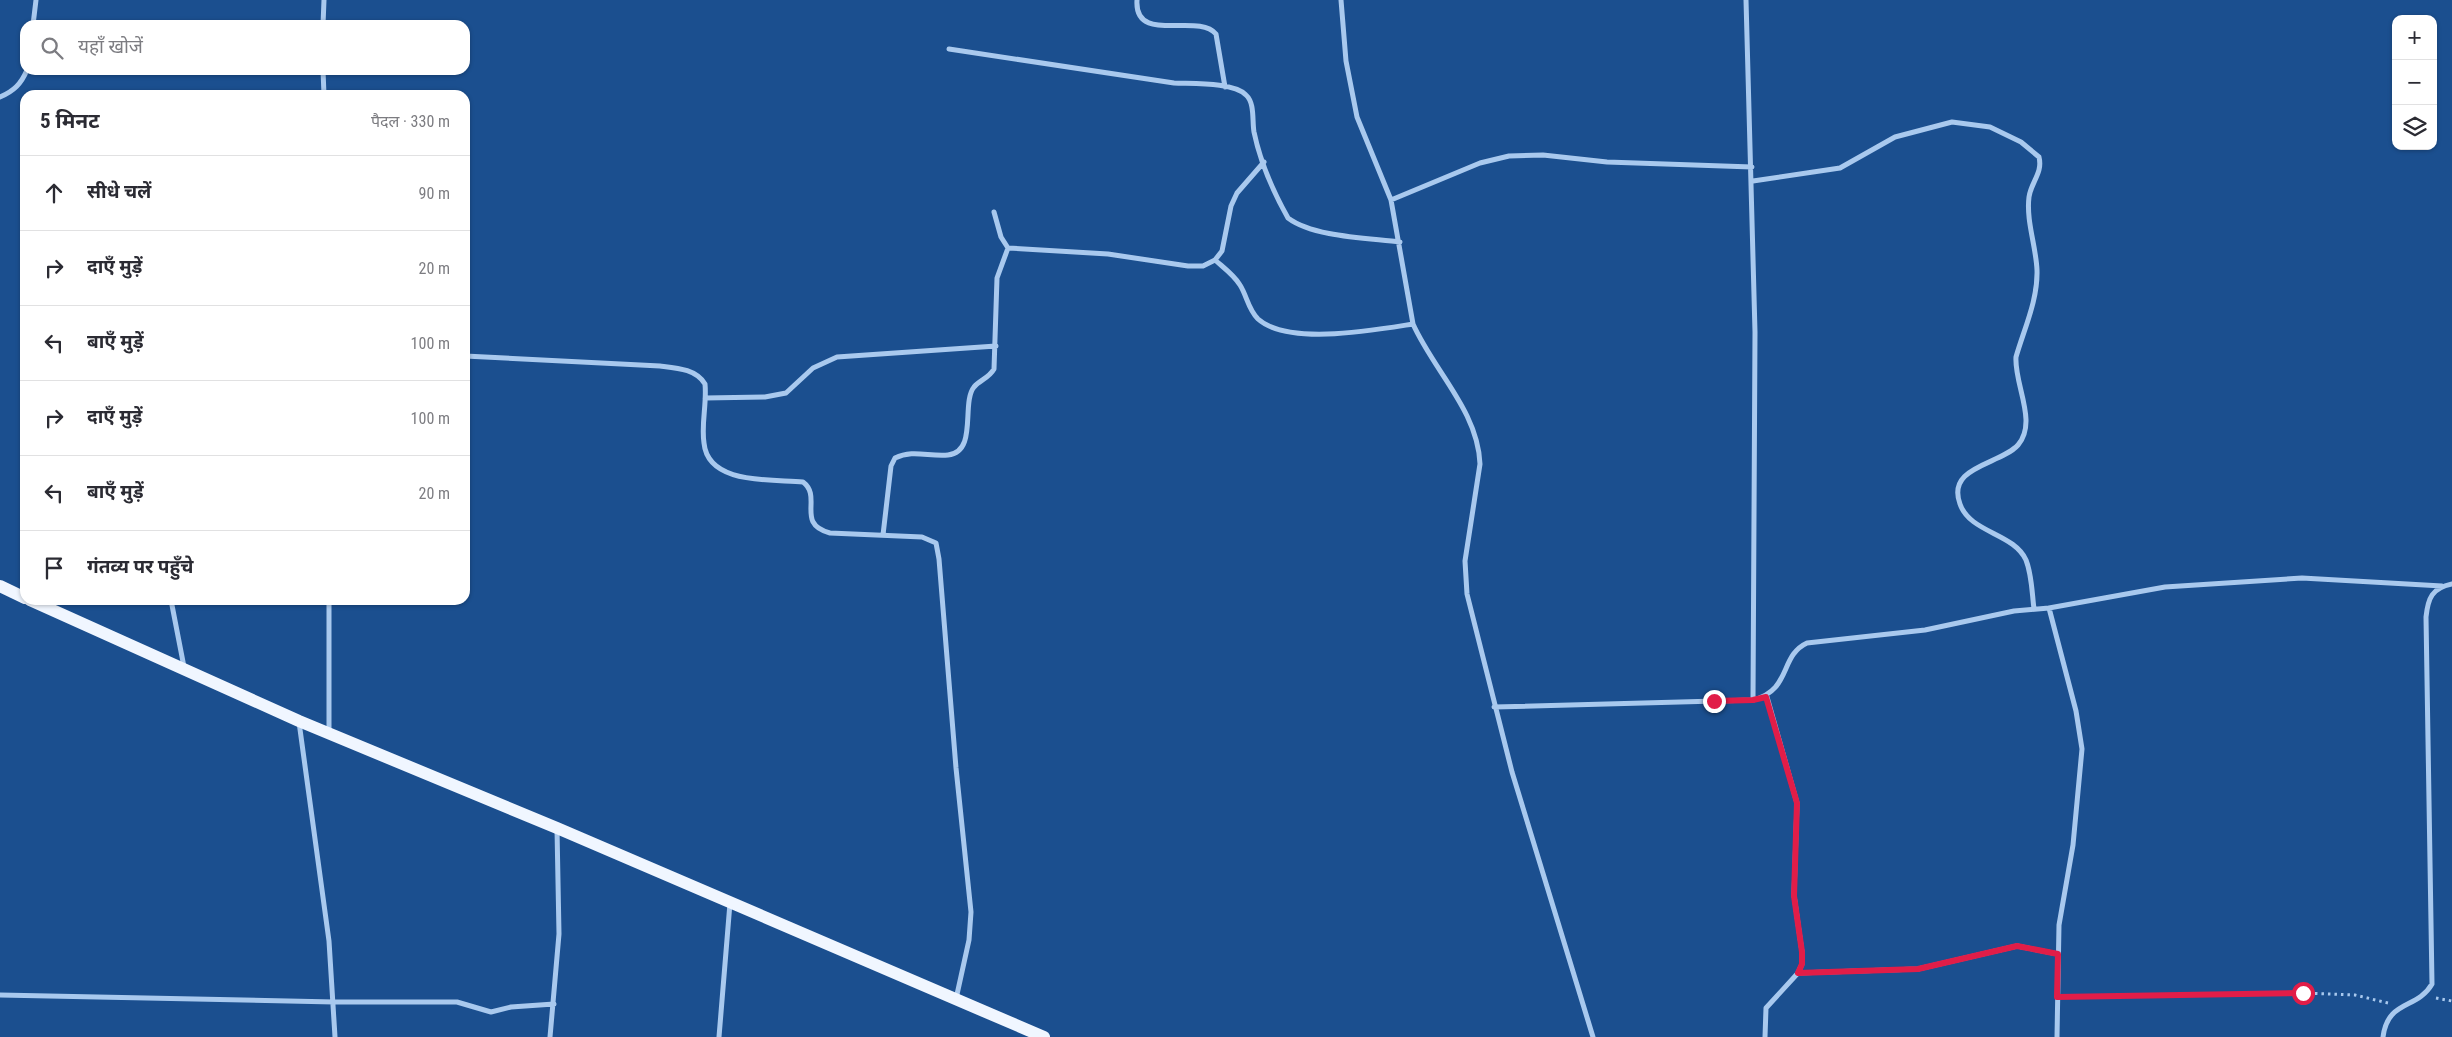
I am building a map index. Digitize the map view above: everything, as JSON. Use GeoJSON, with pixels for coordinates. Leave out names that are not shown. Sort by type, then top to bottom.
{"type":"FeatureCollection","features":[{"type":"Feature","properties":{"kind":"main road"},"geometry":{"type":"LineString","coordinates":[[0,586],[20,596]]}},
{"type":"Feature","properties":{"kind":"main road"},"geometry":{"type":"LineString","coordinates":[[41,605],[298,721],[557,828],[1044,1037]]}},
{"type":"Feature","properties":{"kind":"street"},"geometry":{"type":"LineString","coordinates":[[34,20],[36,0]]}},
{"type":"Feature","properties":{"kind":"street"},"geometry":{"type":"LineString","coordinates":[[1137,0],[1140,14],[1146,22],[1170,27],[1203,25],[1212,29],[1216,34],[1225,87]]}},
{"type":"Feature","properties":{"kind":"street"},"geometry":{"type":"LineString","coordinates":[[1341,0],[1346,61],[1357,117],[1391,200],[1400,242],[1408,308],[1420,340],[1467,414],[1480,449],[1480,464],[1464,561],[1465,576],[1478,644],[1494,707],[1567,956],[1593,1037]]}},
{"type":"Feature","properties":{"kind":"street"},"geometry":{"type":"LineString","coordinates":[[1746,0],[1753,181],[1755,332],[1753,700]]}},
{"type":"Feature","properties":{"kind":"street"},"geometry":{"type":"LineString","coordinates":[[323,2],[323,20]]}},
{"type":"Feature","properties":{"kind":"street"},"geometry":{"type":"LineString","coordinates":[[949,49],[1174,83],[1225,87],[1246,95],[1251,105],[1254,131],[1264,162],[1288,218],[1296,224],[1335,233],[1400,242]]}},
{"type":"Feature","properties":{"kind":"street"},"geometry":{"type":"LineString","coordinates":[[0,97],[11,92],[22,81],[25,75]]}},
{"type":"Feature","properties":{"kind":"street"},"geometry":{"type":"LineString","coordinates":[[323,75],[324,90]]}},
{"type":"Feature","properties":{"kind":"street"},"geometry":{"type":"LineString","coordinates":[[1753,181],[1840,168],[1895,138],[1952,122],[1990,127],[2021,142],[2038,157],[2040,172],[2031,188],[2029,198],[2036,258],[2036,286],[2016,356],[2015,367],[2023,401],[2026,427],[2024,437],[2008,454],[1968,472],[1960,482],[1958,493],[1960,504],[1966,514],[2011,545],[2025,560],[2034,609]]}},
{"type":"Feature","properties":{"kind":"street"},"geometry":{"type":"LineString","coordinates":[[1391,200],[1480,163],[1509,156],[1543,155],[1607,162],[1752,167]]}},
{"type":"Feature","properties":{"kind":"street"},"geometry":{"type":"LineString","coordinates":[[1008,248],[1108,254],[1188,266],[1203,266],[1215,260],[1222,251],[1231,206],[1238,193],[1264,162]]}},
{"type":"Feature","properties":{"kind":"street"},"geometry":{"type":"LineString","coordinates":[[994,212],[1001,238],[1008,248]]}},
{"type":"Feature","properties":{"kind":"street"},"geometry":{"type":"LineString","coordinates":[[884,535],[892,466],[895,458],[911,453],[948,455],[961,449],[968,426],[971,394],[974,387],[990,376],[994,369],[997,278],[1008,248]]}},
{"type":"Feature","properties":{"kind":"street"},"geometry":{"type":"LineString","coordinates":[[1215,260],[1240,286],[1252,312],[1270,326],[1303,333],[1351,334],[1413,324]]}},
{"type":"Feature","properties":{"kind":"street"},"geometry":{"type":"LineString","coordinates":[[705,398],[765,397],[786,393],[813,368],[837,357],[996,346]]}},
{"type":"Feature","properties":{"kind":"street"},"geometry":{"type":"LineString","coordinates":[[470,356],[678,369],[701,378],[705,384],[704,447],[710,462],[716,467],[755,479],[802,482],[808,486],[810,494],[811,520],[814,526],[821,531],[922,537],[936,543],[971,912],[969,940],[956,999]]}},
{"type":"Feature","properties":{"kind":"street"},"geometry":{"type":"LineString","coordinates":[[1494,707],[1753,700],[1766,697],[1783,677],[1795,652],[1807,643],[1894,634],[2165,587],[2302,578],[2442,586],[2452,584]]}},
{"type":"Feature","properties":{"kind":"street"},"geometry":{"type":"LineString","coordinates":[[2383,1037],[2387,1021],[2399,1007],[2426,994],[2432,984],[2426,617],[2430,596],[2442,586]]}},
{"type":"Feature","properties":{"kind":"street"},"geometry":{"type":"LineString","coordinates":[[171,605],[185,670]]}},
{"type":"Feature","properties":{"kind":"street"},"geometry":{"type":"LineString","coordinates":[[328,605],[329,734]]}},
{"type":"Feature","properties":{"kind":"street"},"geometry":{"type":"LineString","coordinates":[[2049,608],[2076,711],[2082,749],[2073,846],[2061,910],[2058,954],[2057,1037]]}},
{"type":"Feature","properties":{"kind":"street"},"geometry":{"type":"LineString","coordinates":[[1764,1037],[1766,1008],[1798,973],[1802,964],[1794,896],[1797,803],[1766,697]]}},
{"type":"Feature","properties":{"kind":"street"},"geometry":{"type":"LineString","coordinates":[[298,721],[329,941],[335,1037]]}},
{"type":"Feature","properties":{"kind":"street"},"geometry":{"type":"LineString","coordinates":[[550,1037],[558,934],[557,828]]}},
{"type":"Feature","properties":{"kind":"street"},"geometry":{"type":"LineString","coordinates":[[719,1037],[730,902]]}},
{"type":"Feature","properties":{"kind":"street"},"geometry":{"type":"LineString","coordinates":[[1798,973],[1918,969],[2017,946],[2058,954]]}},
{"type":"Feature","properties":{"kind":"street"},"geometry":{"type":"LineString","coordinates":[[0,995],[334,1002],[457,1002],[492,1012],[511,1007],[554,1004]]}},
{"type":"Feature","properties":{"kind":"path"},"geometry":{"type":"LineString","coordinates":[[2057,997],[2325,994],[2371,998],[2399,1007]]}},
{"type":"Feature","properties":{"kind":"path"},"geometry":{"type":"LineString","coordinates":[[2426,994],[2452,1001]]}},
{"type":"Feature","properties":{"kind":"route"},"geometry":{"type":"LineString","coordinates":[[1714,701],[1753,700],[1766,697],[1797,803],[1798,820],[1794,896],[1795,915],[1802,952],[1802,964],[1798,973],[1918,969],[1950,963],[2004,947],[2017,946],[2058,954],[2057,997],[2303,993]]}}]}
